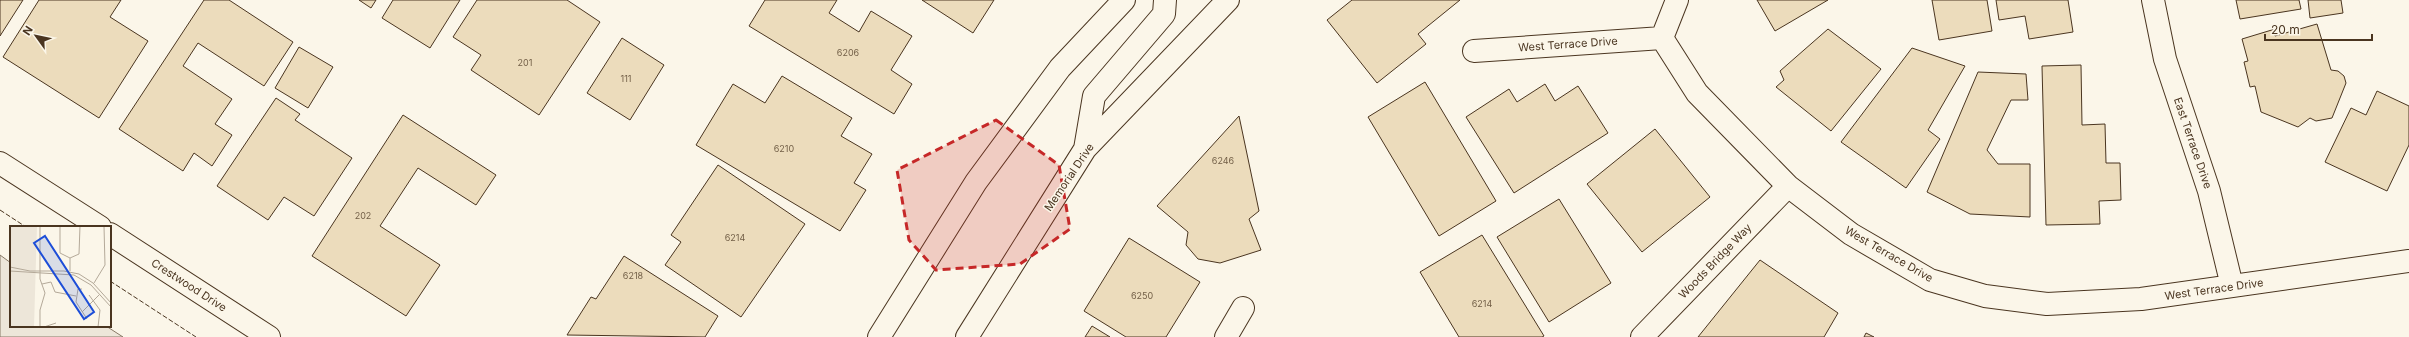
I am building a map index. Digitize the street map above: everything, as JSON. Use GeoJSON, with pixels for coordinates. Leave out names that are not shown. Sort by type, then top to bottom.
{"type":"FeatureCollection","features":[{"type":"Feature","properties":{"kind":"street"},"geometry":{"type":"LineString","coordinates":[[879,337],[981,175],[1060,68],[1124,0]]}},
{"type":"Feature","properties":{"kind":"street"},"geometry":{"type":"LineString","coordinates":[[1085,149],[1094,96],[1164,14],[1166,0]]}},
{"type":"Feature","properties":{"kind":"street","name":"Memorial Drive"},"geometry":{"type":"LineString","coordinates":[[967,337],[1085,149],[1228,0]]}},
{"type":"Feature","properties":{"kind":"street"},"geometry":{"type":"LineString","coordinates":[[1662,38],[1678,0]]}},
{"type":"Feature","properties":{"kind":"street","name":"East Terrace Drive"},"geometry":{"type":"LineString","coordinates":[[2153,0],[2164,59],[2209,190],[2232,286]]}},
{"type":"Feature","properties":{"kind":"street","name":"West Terrace Drive"},"geometry":{"type":"LineString","coordinates":[[1474,51],[1662,38],[1697,93],[1788,186],[1851,234],[1930,280],[1985,296],[2047,304],[2141,300],[2409,261]]}},
{"type":"Feature","properties":{"kind":"street"},"geometry":{"type":"LineString","coordinates":[[0,163],[98,226]]}},
{"type":"Feature","properties":{"kind":"street","name":"Woods Bridge Way"},"geometry":{"type":"LineString","coordinates":[[1642,337],[1788,186]]}},
{"type":"Feature","properties":{"kind":"street","name":"Crestwood Drive"},"geometry":{"type":"LineString","coordinates":[[111,235],[269,337]]}},
{"type":"Feature","properties":{"kind":"street"},"geometry":{"type":"LineString","coordinates":[[1226,337],[1243,308]]}},
{"type":"Feature","properties":{"kind":"highlighted area"},"geometry":{"type":"Polygon","coordinates":[[[996,120],[1059,165],[1070,229],[1020,264],[936,270],[909,240],[897,170],[996,120]]]}},
{"type":"Feature","properties":{"kind":"shaded area"},"geometry":{"type":"Polygon","coordinates":[[[0,255],[10,262],[10,327],[108,327],[123,337],[0,337],[0,255]]]}},
{"type":"Feature","properties":{"kind":"building"},"geometry":{"type":"Polygon","coordinates":[[[0,0],[23,0],[0,36],[0,0]]]}},
{"type":"Feature","properties":{"kind":"building"},"geometry":{"type":"Polygon","coordinates":[[[39,0],[121,0],[110,17],[148,41],[99,118],[3,57],[39,0]]]}},
{"type":"Feature","properties":{"kind":"building"},"geometry":{"type":"Polygon","coordinates":[[[204,0],[229,0],[293,42],[264,86],[198,43],[183,66],[232,99],[215,124],[232,135],[212,166],[194,153],[183,171],[119,129],[204,0]]]}},
{"type":"Feature","properties":{"kind":"building"},"geometry":{"type":"Polygon","coordinates":[[[359,0],[376,0],[371,8],[359,0]]]}},
{"type":"Feature","properties":{"kind":"building"},"geometry":{"type":"Polygon","coordinates":[[[393,0],[460,0],[430,48],[382,18],[393,0]]]}},
{"type":"Feature","properties":{"kind":"building"},"geometry":{"type":"Polygon","coordinates":[[[477,0],[567,0],[600,22],[539,115],[471,70],[481,55],[453,37],[477,0]]]}},
{"type":"Feature","properties":{"kind":"building"},"geometry":{"type":"Polygon","coordinates":[[[765,0],[837,0],[829,13],[859,32],[871,11],[912,36],[891,70],[912,84],[894,114],[749,26],[765,0]]]}},
{"type":"Feature","properties":{"kind":"building"},"geometry":{"type":"Polygon","coordinates":[[[922,0],[994,0],[973,33],[922,0]]]}},
{"type":"Feature","properties":{"kind":"building"},"geometry":{"type":"Polygon","coordinates":[[[1352,0],[1460,0],[1418,34],[1426,44],[1377,83],[1327,20],[1352,0]]]}},
{"type":"Feature","properties":{"kind":"building"},"geometry":{"type":"Polygon","coordinates":[[[1757,0],[1828,0],[1775,31],[1757,0]]]}},
{"type":"Feature","properties":{"kind":"building"},"geometry":{"type":"Polygon","coordinates":[[[1932,0],[1987,0],[1992,31],[1939,40],[1932,0]]]}},
{"type":"Feature","properties":{"kind":"building"},"geometry":{"type":"Polygon","coordinates":[[[1996,0],[2068,0],[2073,32],[2029,39],[2025,16],[1999,20],[1996,0]]]}},
{"type":"Feature","properties":{"kind":"building"},"geometry":{"type":"Polygon","coordinates":[[[2236,0],[2299,0],[2301,9],[2240,19],[2236,0]]]}},
{"type":"Feature","properties":{"kind":"building"},"geometry":{"type":"Polygon","coordinates":[[[2308,0],[2341,0],[2343,13],[2310,18],[2308,0]]]}},
{"type":"Feature","properties":{"kind":"building"},"geometry":{"type":"Polygon","coordinates":[[[2317,24],[2331,70],[2338,71],[2344,76],[2346,83],[2332,118],[2316,121],[2310,118],[2298,127],[2261,112],[2255,86],[2250,87],[2244,62],[2248,61],[2242,39],[2275,29],[2275,36],[2317,24]]]}},
{"type":"Feature","properties":{"kind":"building"},"geometry":{"type":"Polygon","coordinates":[[[1828,29],[1881,69],[1831,131],[1776,87],[1784,80],[1780,71],[1828,29]]]}},
{"type":"Feature","properties":{"kind":"building"},"geometry":{"type":"Polygon","coordinates":[[[622,38],[664,65],[630,120],[587,93],[622,38]]]}},
{"type":"Feature","properties":{"kind":"building"},"geometry":{"type":"Polygon","coordinates":[[[299,47],[333,67],[308,108],[275,88],[299,47]]]}},
{"type":"Feature","properties":{"kind":"building"},"geometry":{"type":"Polygon","coordinates":[[[1912,48],[1965,66],[1928,130],[1940,139],[1906,188],[1841,142],[1912,48]]]}},
{"type":"Feature","properties":{"kind":"building"},"geometry":{"type":"Polygon","coordinates":[[[2081,65],[2082,125],[2105,124],[2106,163],[2120,163],[2121,200],[2099,201],[2100,224],[2046,225],[2042,66],[2081,65]]]}},
{"type":"Feature","properties":{"kind":"building"},"geometry":{"type":"Polygon","coordinates":[[[1978,72],[2026,74],[2028,100],[2011,100],[1987,150],[1998,164],[2030,164],[2030,217],[1970,214],[1927,192],[1978,72]]]}},
{"type":"Feature","properties":{"kind":"building"},"geometry":{"type":"Polygon","coordinates":[[[782,76],[852,118],[841,136],[872,154],[854,183],[866,190],[840,231],[696,145],[733,84],[765,103],[782,76]]]}},
{"type":"Feature","properties":{"kind":"building"},"geometry":{"type":"Polygon","coordinates":[[[1425,82],[1496,201],[1439,236],[1368,117],[1425,82]]]}},
{"type":"Feature","properties":{"kind":"building"},"geometry":{"type":"Polygon","coordinates":[[[1545,84],[1555,101],[1578,86],[1608,133],[1514,193],[1466,117],[1509,89],[1517,102],[1545,84]]]}},
{"type":"Feature","properties":{"kind":"building"},"geometry":{"type":"Polygon","coordinates":[[[2377,91],[2409,106],[2409,145],[2387,191],[2325,162],[2351,108],[2366,115],[2377,91]]]}},
{"type":"Feature","properties":{"kind":"building"},"geometry":{"type":"Polygon","coordinates":[[[276,98],[300,114],[295,120],[352,158],[314,216],[284,197],[268,220],[217,186],[276,98]]]}},
{"type":"Feature","properties":{"kind":"building"},"geometry":{"type":"Polygon","coordinates":[[[403,115],[496,175],[476,205],[418,168],[380,226],[440,265],[406,316],[312,256],[403,115]]]}},
{"type":"Feature","properties":{"kind":"building"},"geometry":{"type":"Polygon","coordinates":[[[1239,116],[1259,211],[1249,219],[1261,250],[1220,263],[1198,259],[1186,245],[1188,232],[1157,206],[1239,116]]]}},
{"type":"Feature","properties":{"kind":"building"},"geometry":{"type":"Polygon","coordinates":[[[1655,129],[1710,197],[1642,252],[1587,184],[1655,129]]]}},
{"type":"Feature","properties":{"kind":"building"},"geometry":{"type":"Polygon","coordinates":[[[718,165],[805,224],[741,317],[665,265],[681,242],[671,235],[718,165]]]}},
{"type":"Feature","properties":{"kind":"building"},"geometry":{"type":"Polygon","coordinates":[[[1559,199],[1611,283],[1549,322],[1497,237],[1559,199]]]}},
{"type":"Feature","properties":{"kind":"building"},"geometry":{"type":"Polygon","coordinates":[[[1482,235],[1544,336],[1459,337],[1420,272],[1482,235]]]}},
{"type":"Feature","properties":{"kind":"building"},"geometry":{"type":"Polygon","coordinates":[[[1129,238],[1200,282],[1166,337],[1126,337],[1084,311],[1129,238]]]}},
{"type":"Feature","properties":{"kind":"building"},"geometry":{"type":"Polygon","coordinates":[[[624,256],[718,316],[705,337],[567,335],[591,297],[596,299],[624,256]]]}},
{"type":"Feature","properties":{"kind":"building"},"geometry":{"type":"Polygon","coordinates":[[[1760,260],[1838,313],[1824,337],[1698,337],[1760,260]]]}},
{"type":"Feature","properties":{"kind":"building"},"geometry":{"type":"Polygon","coordinates":[[[1092,326],[1110,337],[1085,337],[1092,326]]]}},
{"type":"Feature","properties":{"kind":"building"},"geometry":{"type":"Polygon","coordinates":[[[1866,333],[1874,337],[1864,337],[1866,333]]]}},
{"type":"Feature","properties":{"kind":"fence"},"geometry":{"type":"LineString","coordinates":[[0,210],[24,226]]}},
{"type":"Feature","properties":{"kind":"fence"},"geometry":{"type":"LineString","coordinates":[[111,282],[196,337]]}}]}
